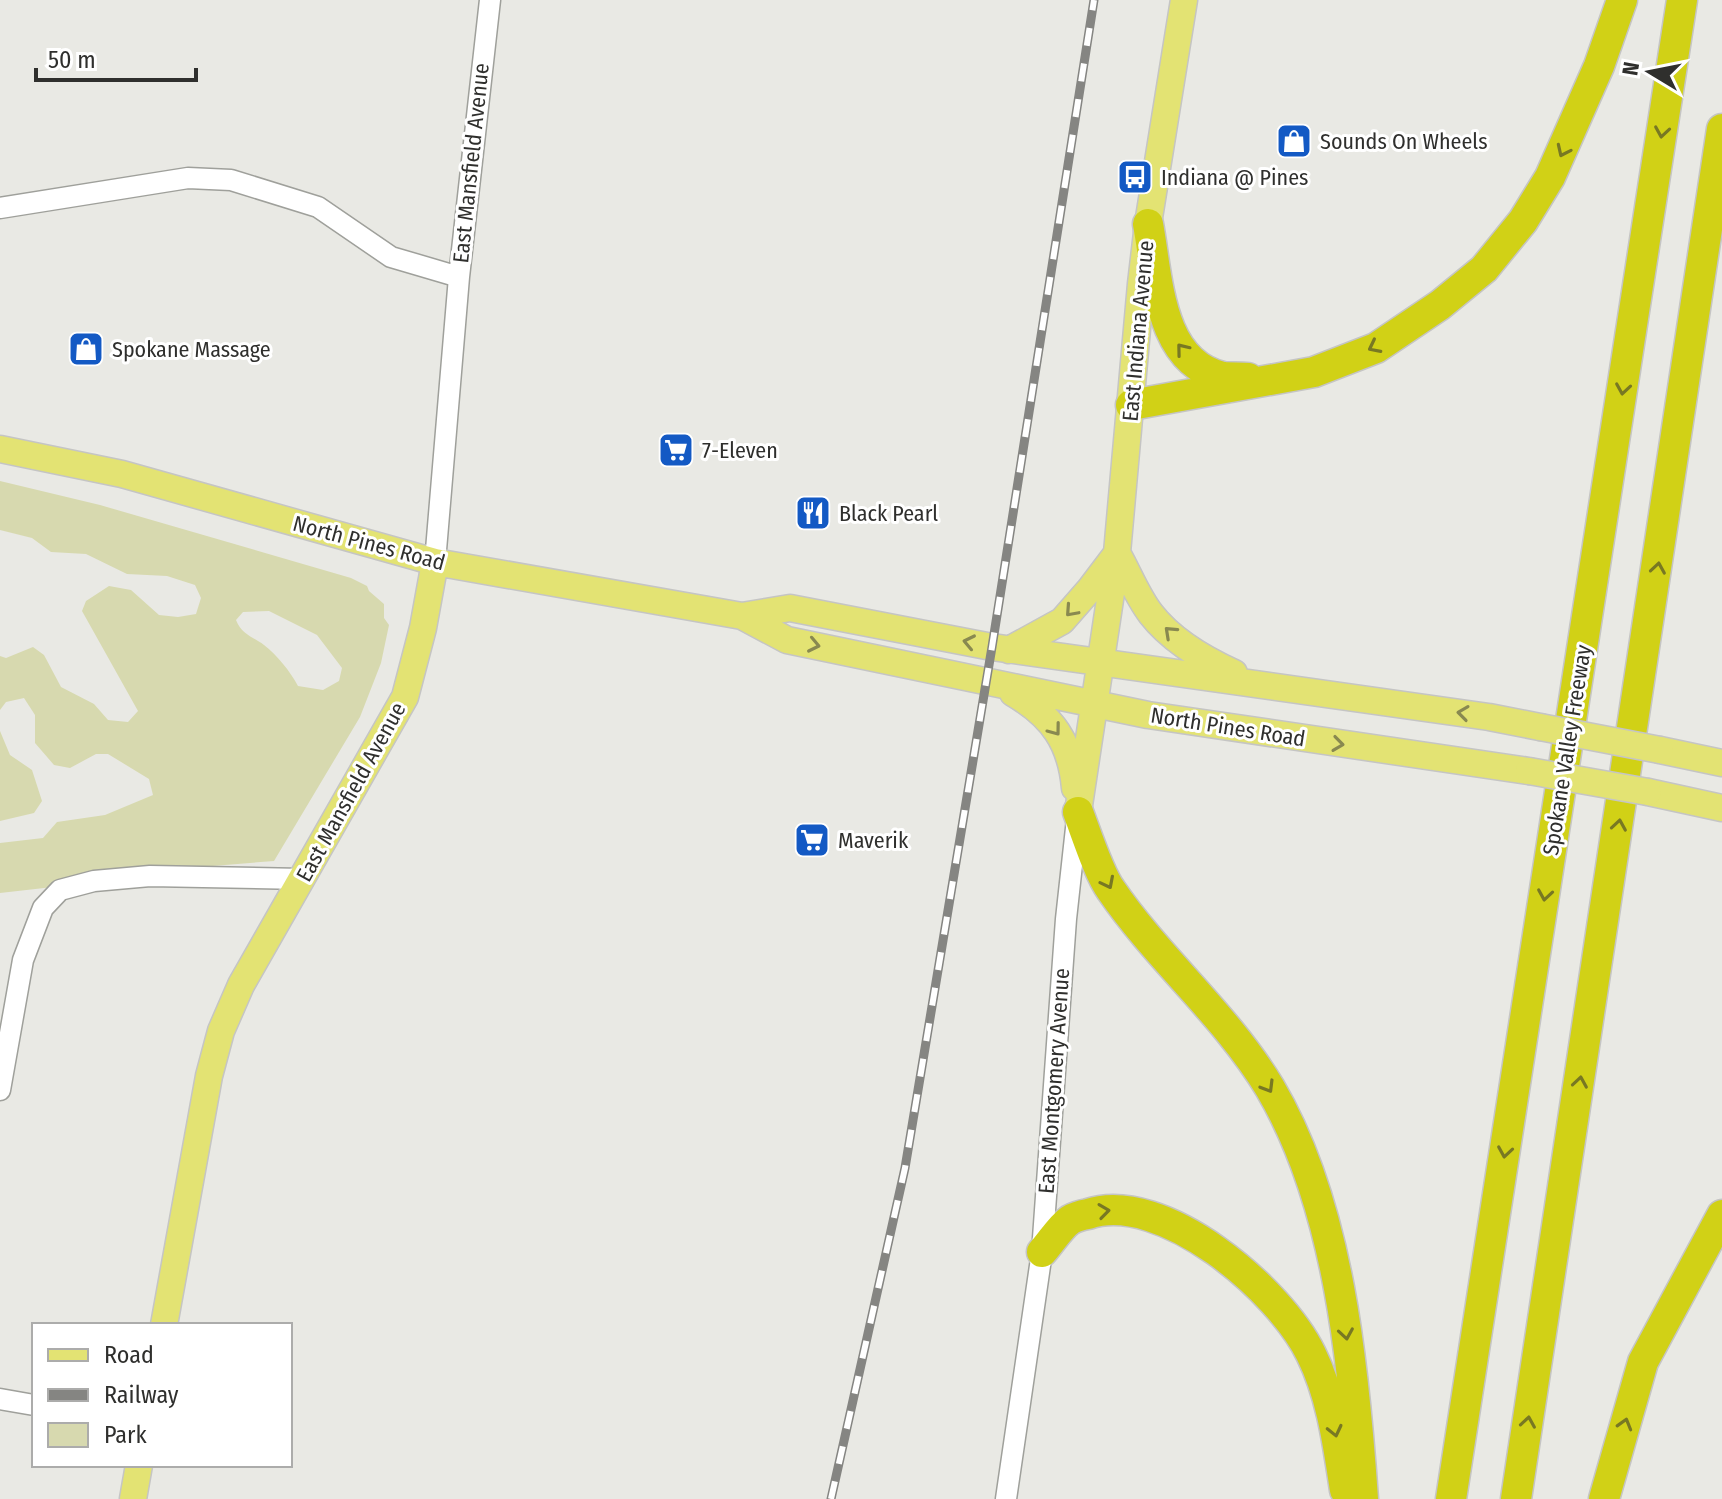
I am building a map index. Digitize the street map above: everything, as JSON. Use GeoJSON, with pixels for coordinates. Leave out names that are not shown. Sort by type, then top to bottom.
{"type":"FeatureCollection","features":[{"type":"Feature","properties":{"kind":"highway"},"geometry":{"type":"LineString","coordinates":[[1131,405],[1314,372],[1376,348],[1440,305],[1484,269],[1523,221],[1560,157],[1599,66],[1622,0]]}},
{"type":"Feature","properties":{"kind":"highway","name":"Spokane Valley Freeway"},"geometry":{"type":"LineString","coordinates":[[1451,1499],[1682,0]]}},
{"type":"Feature","properties":{"kind":"highway"},"geometry":{"type":"LineString","coordinates":[[1516,1499],[1722,129]]}},
{"type":"Feature","properties":{"kind":"highway"},"geometry":{"type":"LineString","coordinates":[[1148,224],[1164,311],[1174,341],[1192,362],[1222,377],[1278,379]]}},
{"type":"Feature","properties":{"kind":"highway"},"geometry":{"type":"LineString","coordinates":[[1078,812],[1108,887],[1140,929],[1236,1039],[1271,1089],[1305,1162],[1333,1258],[1357,1404],[1363,1499]]}},
{"type":"Feature","properties":{"kind":"highway"},"geometry":{"type":"LineString","coordinates":[[1042,1252],[1070,1219],[1111,1209],[1129,1210],[1172,1224],[1222,1254],[1285,1316],[1311,1353],[1336,1436],[1346,1499]]}},
{"type":"Feature","properties":{"kind":"highway"},"geometry":{"type":"LineString","coordinates":[[1604,1499],[1643,1362],[1722,1215]]}},
{"type":"Feature","properties":{"kind":"main road","name":"East Indiana Avenue"},"geometry":{"type":"LineString","coordinates":[[1101,664],[1117,553],[1148,224],[1184,0]]}},
{"type":"Feature","properties":{"kind":"main road","name":"North Pines Road"},"geometry":{"type":"LineString","coordinates":[[0,449],[122,474],[435,562],[742,616],[787,640],[1095,705],[1232,729],[1529,771],[1722,808]]}},
{"type":"Feature","properties":{"kind":"main road"},"geometry":{"type":"LineString","coordinates":[[1009,650],[1062,621],[1117,553],[1151,614],[1172,635],[1202,658],[1261,685]]}},
{"type":"Feature","properties":{"kind":"main road","name":"East Mansfield Avenue"},"geometry":{"type":"LineString","coordinates":[[164,1323],[209,1076],[221,1031],[241,985],[405,697],[423,628],[435,562]]}},
{"type":"Feature","properties":{"kind":"main road","name":"North Pines Road"},"geometry":{"type":"LineString","coordinates":[[742,616],[790,608],[1009,650],[1489,717],[1722,763]]}},
{"type":"Feature","properties":{"kind":"main road","name":"East Montgomery Avenue"},"geometry":{"type":"LineString","coordinates":[[1078,812],[1101,664]]}},
{"type":"Feature","properties":{"kind":"main road"},"geometry":{"type":"LineString","coordinates":[[995,682],[1033,705],[1060,733],[1073,764],[1078,812]]}},
{"type":"Feature","properties":{"kind":"main road"},"geometry":{"type":"LineString","coordinates":[[133,1499],[139,1467]]}},
{"type":"Feature","properties":{"kind":"street","name":"East Mansfield Avenue"},"geometry":{"type":"LineString","coordinates":[[435,562],[459,277],[490,0]]}},
{"type":"Feature","properties":{"kind":"street"},"geometry":{"type":"LineString","coordinates":[[0,208],[188,178],[231,180],[318,207],[391,257],[459,277]]}},
{"type":"Feature","properties":{"kind":"street","name":"East Montgomery Avenue"},"geometry":{"type":"LineString","coordinates":[[1006,1499],[1042,1252],[1066,919],[1078,812]]}},
{"type":"Feature","properties":{"kind":"street"},"geometry":{"type":"LineString","coordinates":[[2,1076],[27,947],[43,908],[60,890],[94,881],[150,876],[303,879]]}},
{"type":"Feature","properties":{"kind":"street"},"geometry":{"type":"LineString","coordinates":[[0,1399],[32,1405]]}},
{"type":"Feature","properties":{"kind":"green space"},"geometry":{"type":"Polygon","coordinates":[[[0,481],[100,505],[351,578],[367,586],[384,604],[384,618],[389,625],[381,663],[360,717],[274,861],[101,875],[53,887],[0,893],[0,843],[43,838],[57,822],[105,815],[153,795],[149,779],[108,754],[96,754],[70,768],[54,765],[35,743],[35,715],[24,698],[6,702],[0,710],[0,656],[6,658],[33,647],[44,655],[61,687],[94,704],[108,720],[128,722],[138,711],[82,611],[86,601],[109,586],[131,590],[159,615],[178,617],[196,614],[201,598],[195,585],[167,576],[127,574],[86,554],[51,552],[32,538],[0,530],[0,481]],[[269,611],[243,612],[236,620],[244,632],[278,658],[298,686],[323,690],[339,681],[342,668],[317,635],[269,611]]]}},
{"type":"Feature","properties":{"kind":"green space"},"geometry":{"type":"Polygon","coordinates":[[[0,731],[10,755],[32,770],[42,801],[34,813],[0,821],[0,731]]]}},
{"type":"Feature","properties":{"kind":"railway"},"geometry":{"type":"LineString","coordinates":[[831,1499],[905,1168],[992,647],[1094,0]]}},
{"type":"Feature","properties":{"kind":"place","name":"Sounds On Wheels"},"geometry":{"type":"Point","coordinates":[1294,141]}},
{"type":"Feature","properties":{"kind":"place","name":"Indiana @ Pines"},"geometry":{"type":"Point","coordinates":[1135,177]}},
{"type":"Feature","properties":{"kind":"place","name":"Spokane Massage"},"geometry":{"type":"Point","coordinates":[86,349]}},
{"type":"Feature","properties":{"kind":"place","name":"7-Eleven"},"geometry":{"type":"Point","coordinates":[676,450]}},
{"type":"Feature","properties":{"kind":"place","name":"Black Pearl"},"geometry":{"type":"Point","coordinates":[813,513]}},
{"type":"Feature","properties":{"kind":"place","name":"Maverik"},"geometry":{"type":"Point","coordinates":[812,840]}}]}
